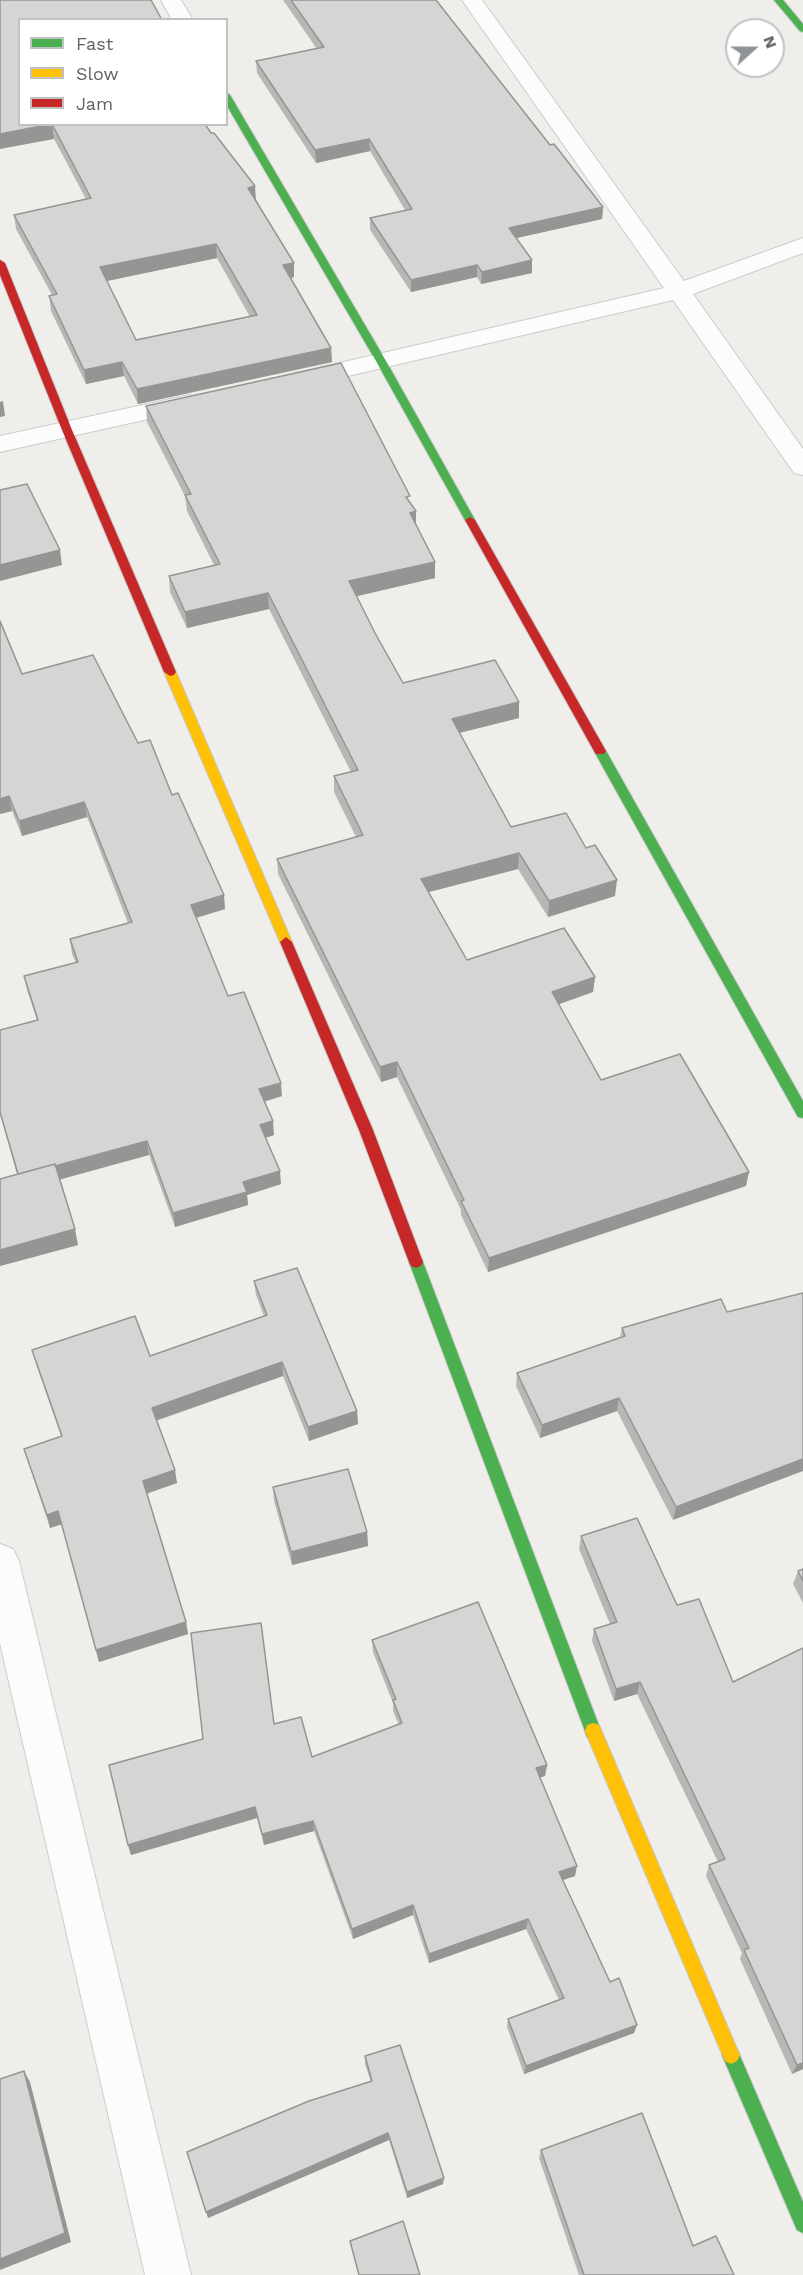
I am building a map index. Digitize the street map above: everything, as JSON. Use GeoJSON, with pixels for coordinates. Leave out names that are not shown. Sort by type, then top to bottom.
{"type":"FeatureCollection","features":[{"type":"Feature","properties":{"kind":"street"},"geometry":{"type":"LineString","coordinates":[[171,0],[182,18]]}},
{"type":"Feature","properties":{"kind":"street"},"geometry":{"type":"LineString","coordinates":[[472,0],[803,467]]}},
{"type":"Feature","properties":{"kind":"street"},"geometry":{"type":"LineString","coordinates":[[778,0],[803,29]]}},
{"type":"Feature","properties":{"kind":"street"},"geometry":{"type":"LineString","coordinates":[[228,98],[381,361],[803,1113]]}},
{"type":"Feature","properties":{"kind":"street"},"geometry":{"type":"LineString","coordinates":[[276,384],[677,292],[803,245]]}},
{"type":"Feature","properties":{"kind":"street"},"geometry":{"type":"LineString","coordinates":[[0,263],[66,430],[366,1130],[600,1749],[803,2224]]}},
{"type":"Feature","properties":{"kind":"street"},"geometry":{"type":"LineString","coordinates":[[0,444],[206,399]]}},
{"type":"Feature","properties":{"kind":"street"},"geometry":{"type":"LineString","coordinates":[[0,1561],[168,2275]]}},
{"type":"Feature","properties":{"kind":"building"},"geometry":{"type":"Polygon","coordinates":[[[0,0],[151,0],[161,18],[18,18],[18,126],[41,126],[0,134],[0,0]]]}},
{"type":"Feature","properties":{"kind":"building"},"geometry":{"type":"Polygon","coordinates":[[[291,0],[436,0],[550,145],[554,144],[603,207],[509,228],[532,260],[482,272],[477,265],[411,280],[370,218],[412,209],[369,139],[315,150],[256,61],[324,47],[291,0]]]}},
{"type":"Feature","properties":{"kind":"building"},"geometry":{"type":"Polygon","coordinates":[[[53,126],[206,126],[255,186],[248,188],[294,263],[283,265],[331,348],[137,389],[122,362],[84,370],[49,296],[57,294],[14,215],[91,198],[53,126]],[[216,244],[100,267],[136,340],[257,315],[216,244]]]}},
{"type":"Feature","properties":{"kind":"building"},"geometry":{"type":"Polygon","coordinates":[[[341,363],[410,496],[406,497],[416,511],[410,513],[435,562],[349,581],[375,633],[403,683],[495,660],[519,702],[452,719],[511,827],[566,813],[586,848],[595,845],[617,880],[549,901],[519,853],[421,879],[467,960],[564,928],[595,977],[552,992],[601,1080],[680,1054],[749,1172],[489,1258],[461,1201],[464,1200],[397,1062],[380,1067],[277,859],[363,835],[334,776],[358,770],[268,593],[185,612],[169,576],[220,564],[185,495],[191,494],[146,406],[341,363]]]}},
{"type":"Feature","properties":{"kind":"building"},"geometry":{"type":"Polygon","coordinates":[[[27,484],[60,550],[0,565],[0,490],[27,484]]]}},
{"type":"Feature","properties":{"kind":"building"},"geometry":{"type":"Polygon","coordinates":[[[0,621],[22,674],[93,655],[138,743],[150,740],[172,795],[178,793],[224,895],[191,905],[228,996],[244,992],[281,1083],[259,1089],[273,1121],[260,1125],[280,1171],[243,1182],[247,1192],[173,1213],[147,1141],[18,1174],[0,1112],[0,1030],[38,1020],[24,976],[78,962],[70,939],[132,922],[84,802],[19,821],[9,796],[0,799],[0,621]]]}},
{"type":"Feature","properties":{"kind":"building"},"geometry":{"type":"Polygon","coordinates":[[[55,1164],[75,1229],[0,1250],[0,1179],[55,1164]]]}},
{"type":"Feature","properties":{"kind":"building"},"geometry":{"type":"Polygon","coordinates":[[[297,1268],[357,1411],[308,1427],[282,1362],[152,1408],[175,1470],[143,1481],[186,1622],[96,1650],[58,1511],[47,1515],[24,1449],[62,1436],[32,1350],[135,1316],[150,1356],[267,1315],[254,1281],[297,1268]]]}},
{"type":"Feature","properties":{"kind":"building"},"geometry":{"type":"Polygon","coordinates":[[[803,1293],[803,1459],[676,1507],[619,1398],[542,1425],[517,1373],[625,1336],[622,1328],[721,1299],[727,1312],[803,1293]]]}},
{"type":"Feature","properties":{"kind":"building"},"geometry":{"type":"Polygon","coordinates":[[[348,1469],[367,1532],[291,1552],[273,1487],[348,1469]]]}},
{"type":"Feature","properties":{"kind":"building"},"geometry":{"type":"Polygon","coordinates":[[[637,1518],[677,1605],[699,1599],[733,1682],[803,1648],[803,2063],[797,2065],[744,1950],[749,1948],[709,1865],[725,1859],[640,1682],[616,1689],[594,1629],[617,1622],[581,1536],[637,1518]]]}},
{"type":"Feature","properties":{"kind":"building"},"geometry":{"type":"Polygon","coordinates":[[[803,1569],[803,1581],[798,1571],[803,1569]]]}},
{"type":"Feature","properties":{"kind":"building"},"geometry":{"type":"Polygon","coordinates":[[[478,1602],[547,1765],[536,1768],[577,1866],[559,1872],[610,1982],[619,1978],[637,2025],[526,2066],[508,2019],[564,1998],[528,1919],[429,1954],[413,1905],[352,1929],[313,1821],[262,1834],[255,1807],[128,1845],[109,1765],[203,1739],[191,1633],[261,1623],[274,1724],[301,1717],[312,1757],[402,1723],[393,1700],[396,1699],[372,1640],[478,1602]]]}},
{"type":"Feature","properties":{"kind":"building"},"geometry":{"type":"Polygon","coordinates":[[[400,2045],[444,2178],[407,2192],[388,2133],[206,2212],[187,2152],[309,2101],[372,2081],[365,2056],[400,2045]]]}},
{"type":"Feature","properties":{"kind":"building"},"geometry":{"type":"Polygon","coordinates":[[[24,2071],[65,2233],[0,2259],[0,2079],[24,2071]]]}},
{"type":"Feature","properties":{"kind":"building"},"geometry":{"type":"Polygon","coordinates":[[[642,2113],[693,2246],[716,2236],[734,2275],[584,2275],[541,2150],[642,2113]]]}},
{"type":"Feature","properties":{"kind":"building"},"geometry":{"type":"Polygon","coordinates":[[[403,2221],[420,2275],[359,2275],[350,2241],[403,2221]]]}},
{"type":"Feature","properties":{"kind":"traffic: fast"},"geometry":{"type":"LineString","coordinates":[[778,0],[803,29]]}},
{"type":"Feature","properties":{"kind":"traffic: fast"},"geometry":{"type":"LineString","coordinates":[[228,98],[381,361],[470,520]]}},
{"type":"Feature","properties":{"kind":"traffic: fast"},"geometry":{"type":"LineString","coordinates":[[600,751],[803,1113]]}},
{"type":"Feature","properties":{"kind":"traffic: fast"},"geometry":{"type":"LineString","coordinates":[[416,1262],[593,1731]]}},
{"type":"Feature","properties":{"kind":"traffic: fast"},"geometry":{"type":"LineString","coordinates":[[731,2055],[803,2224]]}},
{"type":"Feature","properties":{"kind":"traffic: slow"},"geometry":{"type":"LineString","coordinates":[[170,672],[286,942]]}},
{"type":"Feature","properties":{"kind":"traffic: slow"},"geometry":{"type":"LineString","coordinates":[[593,1731],[731,2055]]}},
{"type":"Feature","properties":{"kind":"traffic: jam"},"geometry":{"type":"LineString","coordinates":[[0,263],[67,430],[170,672]]}},
{"type":"Feature","properties":{"kind":"traffic: jam"},"geometry":{"type":"LineString","coordinates":[[470,520],[600,751]]}},
{"type":"Feature","properties":{"kind":"traffic: jam"},"geometry":{"type":"LineString","coordinates":[[286,942],[366,1130],[416,1262]]}}]}
